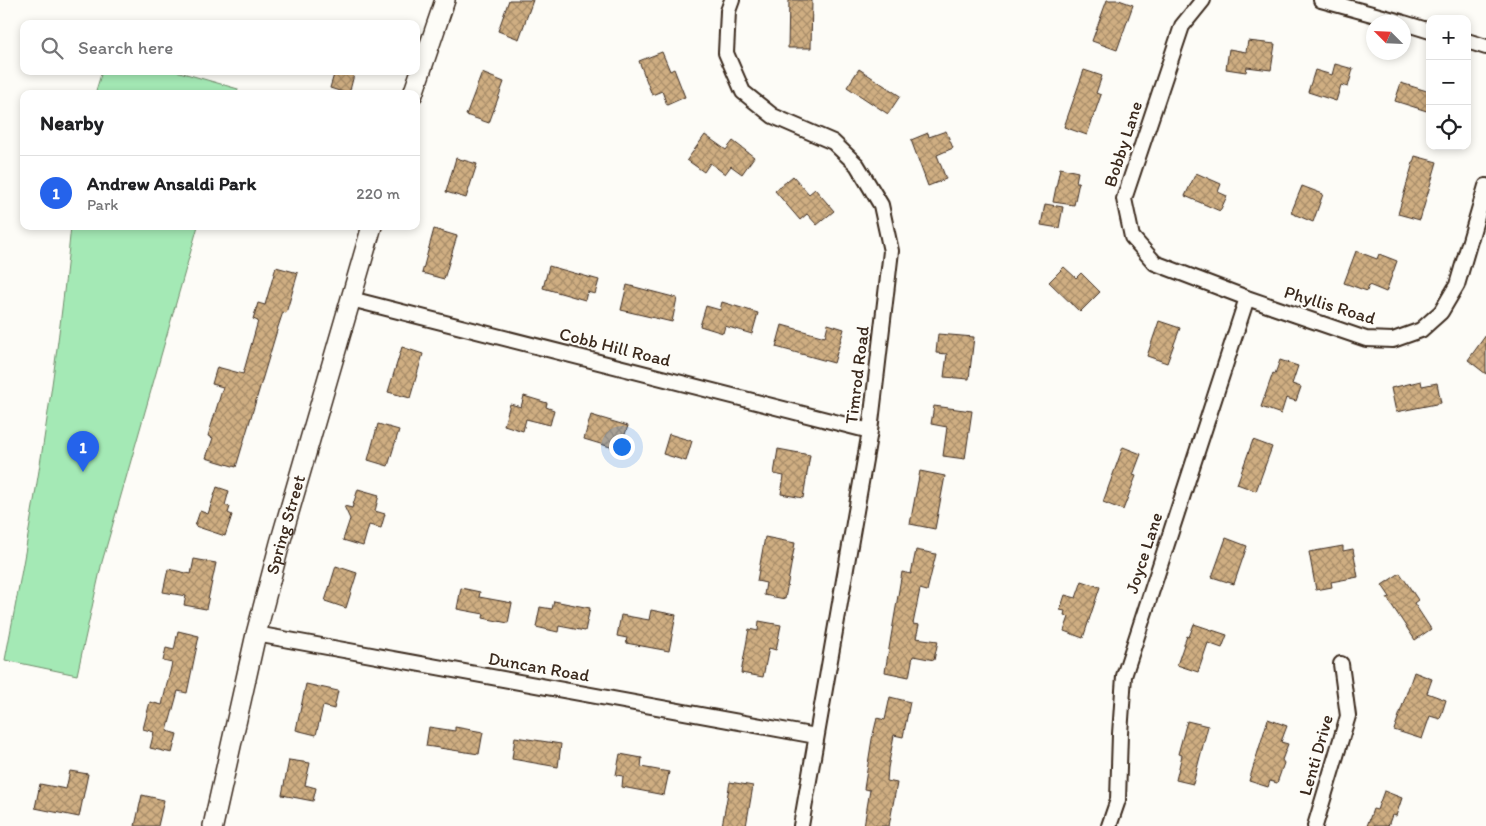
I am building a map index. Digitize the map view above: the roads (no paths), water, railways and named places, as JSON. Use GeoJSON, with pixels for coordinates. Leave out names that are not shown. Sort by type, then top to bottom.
{"type":"FeatureCollection","features":[{"type":"Feature","properties":{"kind":"street"},"geometry":{"type":"LineString","coordinates":[[420,73],[445,0]]}},
{"type":"Feature","properties":{"kind":"street","name":"Timrod Road"},"geometry":{"type":"LineString","coordinates":[[732,0],[728,11],[726,53],[743,92],[773,116],[833,142],[857,165],[881,205],[891,251],[870,431],[801,826]]}},
{"type":"Feature","properties":{"kind":"street","name":"Bobby Lane"},"geometry":{"type":"LineString","coordinates":[[1203,0],[1182,26],[1124,199],[1132,238],[1154,263],[1247,298]]}},
{"type":"Feature","properties":{"kind":"street"},"geometry":{"type":"LineString","coordinates":[[1321,0],[1374,15]]}},
{"type":"Feature","properties":{"kind":"street"},"geometry":{"type":"LineString","coordinates":[[1411,26],[1426,30]]}},
{"type":"Feature","properties":{"kind":"street"},"geometry":{"type":"LineString","coordinates":[[1471,42],[1486,47]]}},
{"type":"Feature","properties":{"kind":"street"},"geometry":{"type":"LineString","coordinates":[[414,90],[419,75]]}},
{"type":"Feature","properties":{"kind":"street","name":"Phyllis Road"},"geometry":{"type":"LineString","coordinates":[[1247,298],[1366,339],[1392,340],[1421,330],[1441,312],[1457,284],[1486,186]]}},
{"type":"Feature","properties":{"kind":"street","name":"Spring Street"},"geometry":{"type":"LineString","coordinates":[[212,826],[256,634],[280,543],[371,230]]}},
{"type":"Feature","properties":{"kind":"street","name":"Joyce Lane"},"geometry":{"type":"LineString","coordinates":[[1109,826],[1118,800],[1124,676],[1247,298]]}},
{"type":"Feature","properties":{"kind":"street","name":"Cobb Hill Road"},"geometry":{"type":"LineString","coordinates":[[351,299],[870,431]]}},
{"type":"Feature","properties":{"kind":"street","name":"Duncan Road"},"geometry":{"type":"LineString","coordinates":[[256,634],[816,736]]}},
{"type":"Feature","properties":{"kind":"street","name":"Lenti Drive"},"geometry":{"type":"LineString","coordinates":[[1315,826],[1348,716],[1342,664]]}},
{"type":"Feature","properties":{"kind":"place","name":"Andrew Ansaldi Park"},"geometry":{"type":"Point","coordinates":[83,472]}}]}
